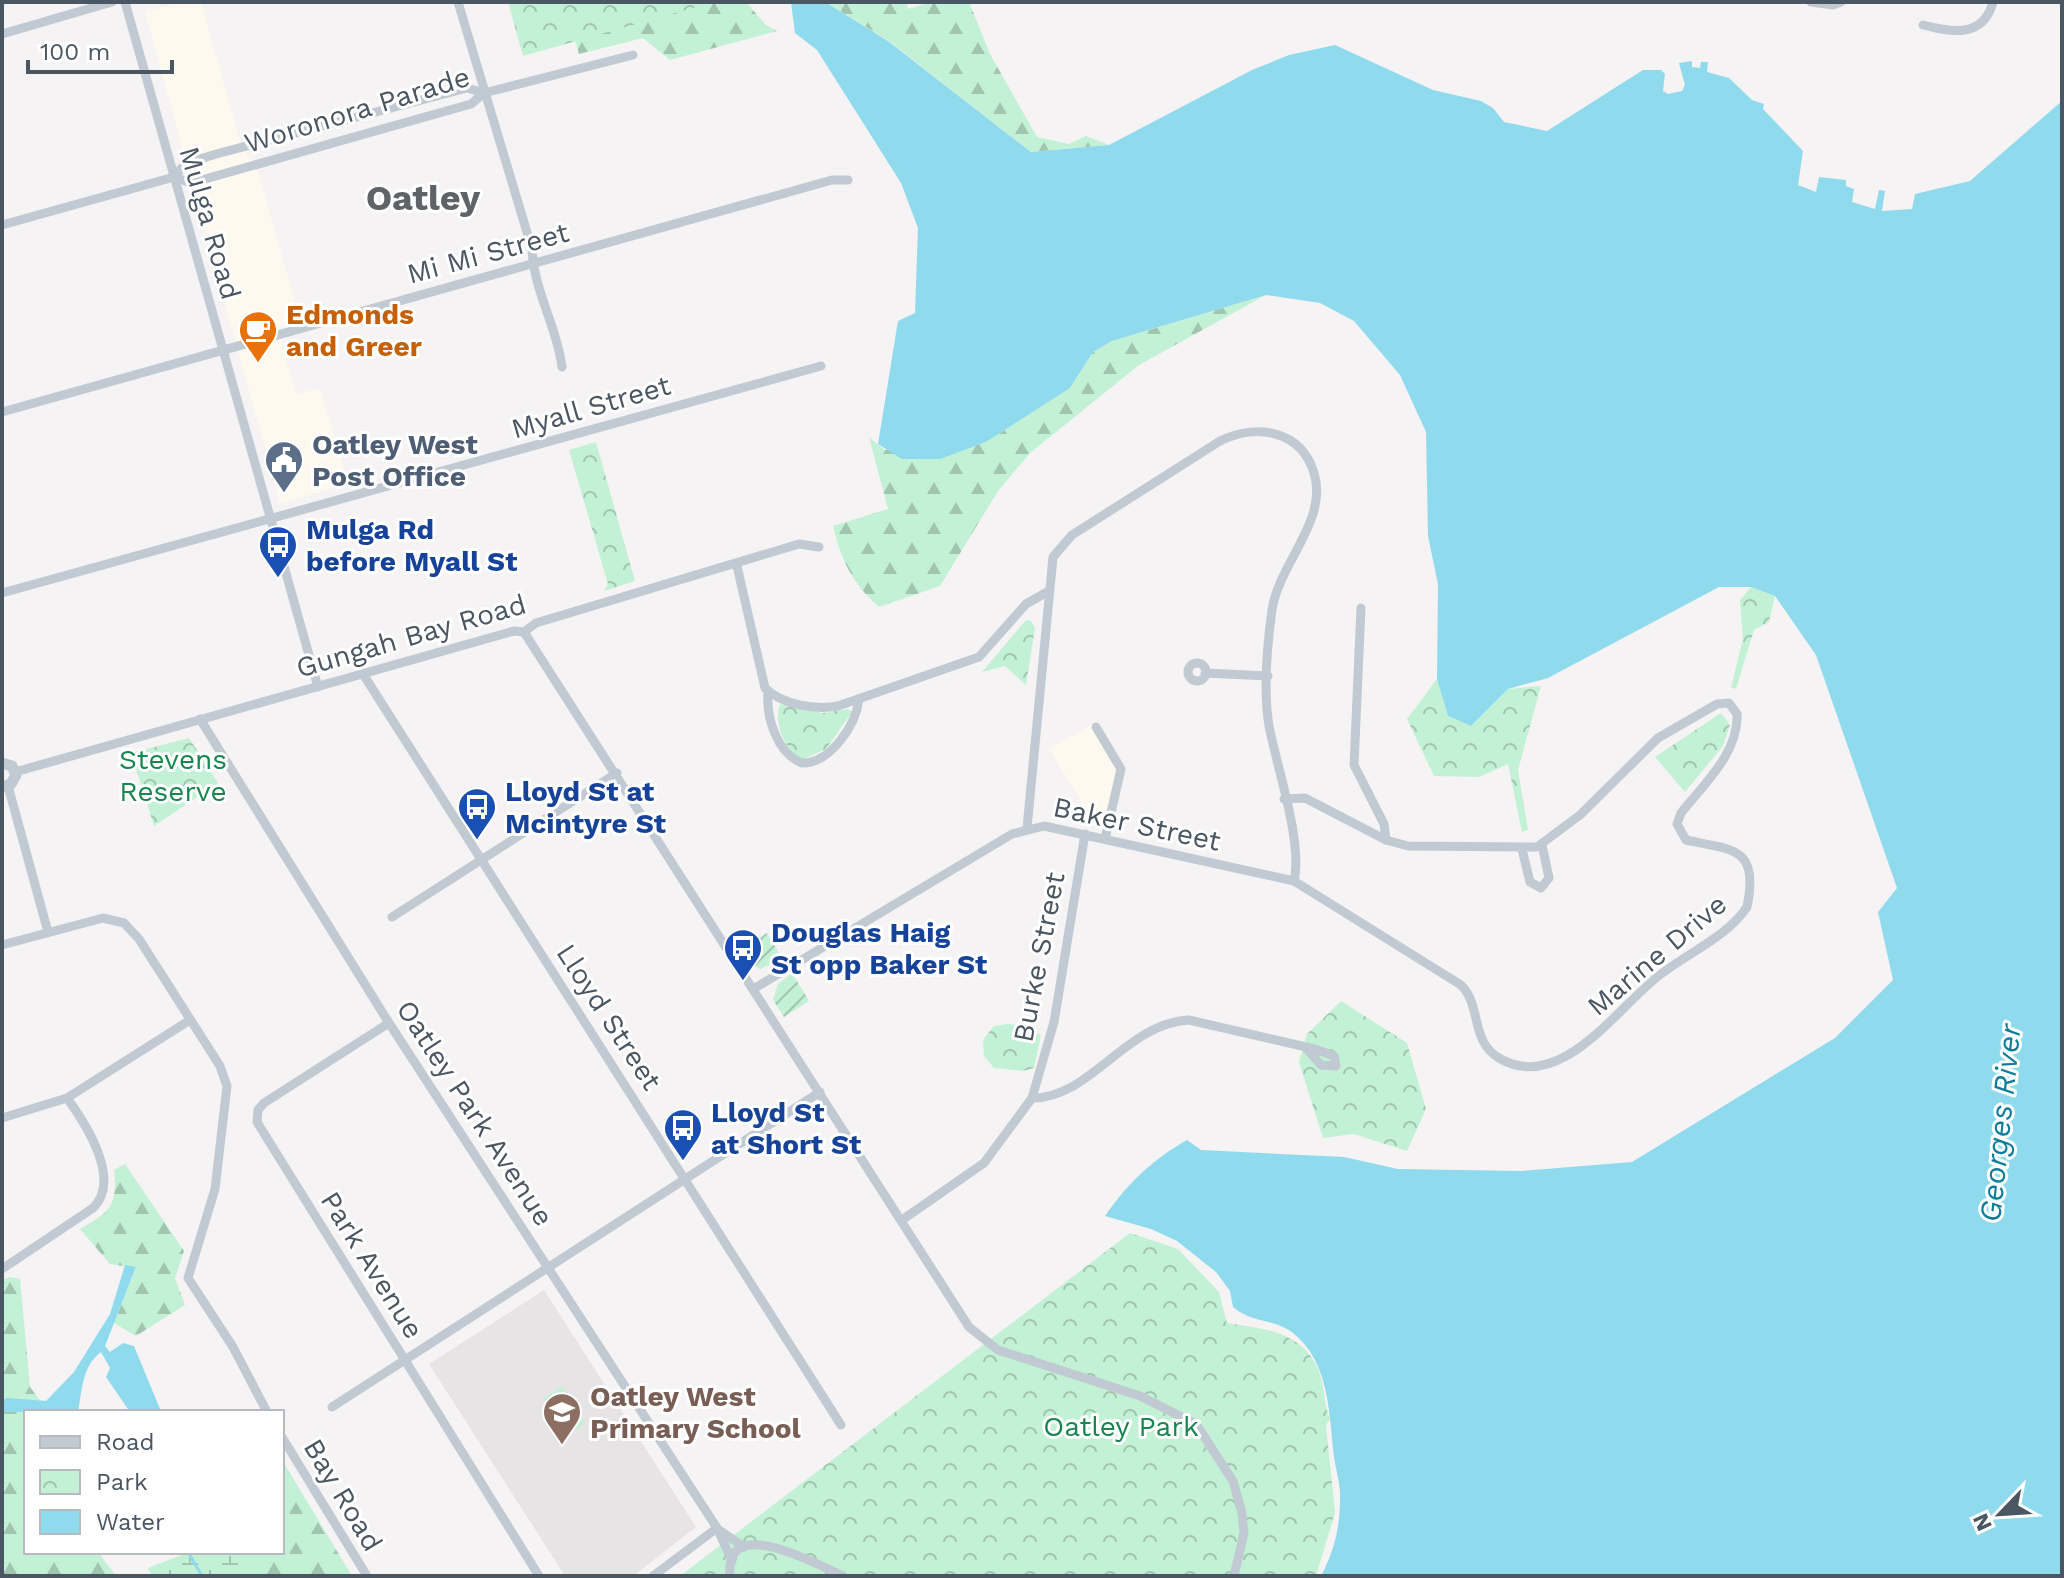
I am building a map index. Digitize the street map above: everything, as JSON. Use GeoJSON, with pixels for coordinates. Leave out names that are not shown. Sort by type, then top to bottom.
{"type":"FeatureCollection","features":[{"type":"Feature","properties":{"kind":"street"},"geometry":{"type":"LineString","coordinates":[[2,34],[112,2]]}},
{"type":"Feature","properties":{"kind":"street","name":"Mulga Road"},"geometry":{"type":"LineString","coordinates":[[125,2],[318,687]]}},
{"type":"Feature","properties":{"kind":"street"},"geometry":{"type":"LineString","coordinates":[[458,2],[532,249],[533,278],[560,351],[562,367]]}},
{"type":"Feature","properties":{"kind":"street"},"geometry":{"type":"LineString","coordinates":[[1811,2],[1833,5],[1841,2]]}},
{"type":"Feature","properties":{"kind":"street"},"geometry":{"type":"LineString","coordinates":[[1923,25],[1949,31],[1969,31],[1989,14],[1993,2]]}},
{"type":"Feature","properties":{"kind":"street","name":"Woronora Parade"},"geometry":{"type":"LineString","coordinates":[[2,225],[174,177],[191,183],[471,104],[484,93],[633,55]]}},
{"type":"Feature","properties":{"kind":"street"},"geometry":{"type":"LineString","coordinates":[[174,177],[186,163],[467,88],[484,93]]}},
{"type":"Feature","properties":{"kind":"street"},"geometry":{"type":"LineString","coordinates":[[397,107],[402,123]]}},
{"type":"Feature","properties":{"kind":"street"},"geometry":{"type":"LineString","coordinates":[[341,123],[346,139]]}},
{"type":"Feature","properties":{"kind":"street"},"geometry":{"type":"LineString","coordinates":[[250,148],[255,165]]}},
{"type":"Feature","properties":{"kind":"street","name":"Mi Mi Street"},"geometry":{"type":"LineString","coordinates":[[2,412],[832,180],[848,180]]}},
{"type":"Feature","properties":{"kind":"street","name":"Myall Street"},"geometry":{"type":"LineString","coordinates":[[2,593],[821,366]]}},
{"type":"Feature","properties":{"kind":"street"},"geometry":{"type":"LineString","coordinates":[[1027,828],[1047,592],[1053,557],[1072,535],[1230,436],[1252,430],[1281,435],[1297,446],[1311,463],[1317,493],[1313,512],[1274,601],[1268,676],[1268,721],[1296,854],[1294,881]]}},
{"type":"Feature","properties":{"kind":"street","name":"Gungah Bay Road"},"geometry":{"type":"LineString","coordinates":[[15,772],[514,631],[524,632],[536,623],[737,566],[799,544],[819,547]]}},
{"type":"Feature","properties":{"kind":"street"},"geometry":{"type":"LineString","coordinates":[[737,566],[763,683],[768,692],[769,709],[781,747],[802,763],[826,756],[857,715],[859,699]]}},
{"type":"Feature","properties":{"kind":"street"},"geometry":{"type":"LineString","coordinates":[[768,692],[815,708],[859,699],[979,657],[991,648],[1026,604],[1047,592]]}},
{"type":"Feature","properties":{"kind":"street"},"geometry":{"type":"LineString","coordinates":[[1361,608],[1354,765],[1384,824],[1386,840]]}},
{"type":"Feature","properties":{"kind":"street"},"geometry":{"type":"LineString","coordinates":[[524,632],[755,988],[969,1327],[998,1350],[1140,1396],[1196,1424],[1233,1481],[1242,1513],[1244,1533],[1234,1576]]}},
{"type":"Feature","properties":{"kind":"street"},"geometry":{"type":"LineString","coordinates":[[1205,673],[1268,676]]}},
{"type":"Feature","properties":{"kind":"street","name":"Lloyd Street"},"geometry":{"type":"LineString","coordinates":[[363,674],[688,1180],[841,1425]]}},
{"type":"Feature","properties":{"kind":"street","name":"Marine Drive"},"geometry":{"type":"LineString","coordinates":[[1284,799],[1305,798],[1386,840],[1408,846],[1522,849],[1542,845],[1580,815],[1658,738],[1717,704],[1734,707],[1738,719],[1731,746],[1681,813],[1677,824],[1686,840],[1729,847],[1741,856],[1746,865],[1749,889],[1743,913],[1650,982],[1593,1039],[1551,1062],[1518,1065],[1491,1053],[1479,1036],[1469,996]]}},
{"type":"Feature","properties":{"kind":"street","name":"Oatley Park Avenue"},"geometry":{"type":"LineString","coordinates":[[200,719],[389,1023],[717,1528]]}},
{"type":"Feature","properties":{"kind":"street"},"geometry":{"type":"LineString","coordinates":[[1096,727],[1121,769],[1105,839]]}},
{"type":"Feature","properties":{"kind":"street"},"geometry":{"type":"LineString","coordinates":[[2,762],[15,772],[15,779],[5,786],[48,932]]}},
{"type":"Feature","properties":{"kind":"street"},"geometry":{"type":"LineString","coordinates":[[392,917],[617,773]]}},
{"type":"Feature","properties":{"kind":"street","name":"Baker Street"},"geometry":{"type":"LineString","coordinates":[[755,988],[1027,828],[1052,827],[1294,881],[1461,985],[1469,996]]}},
{"type":"Feature","properties":{"kind":"street","name":"Burke Street"},"geometry":{"type":"LineString","coordinates":[[902,1220],[984,1163],[1032,1098],[1052,1033],[1085,834]]}},
{"type":"Feature","properties":{"kind":"street"},"geometry":{"type":"LineString","coordinates":[[1522,849],[1530,882],[1541,888],[1549,878],[1542,845]]}},
{"type":"Feature","properties":{"kind":"street"},"geometry":{"type":"LineString","coordinates":[[2,945],[97,919],[114,919],[134,932],[220,1066],[228,1090],[215,1189],[189,1274],[190,1282],[233,1347],[266,1410]]}},
{"type":"Feature","properties":{"kind":"street"},"geometry":{"type":"LineString","coordinates":[[2,1118],[67,1098],[190,1020]]}},
{"type":"Feature","properties":{"kind":"street"},"geometry":{"type":"LineString","coordinates":[[1032,1098],[1045,1098],[1064,1090],[1144,1033],[1174,1020],[1189,1020],[1305,1047]]}},
{"type":"Feature","properties":{"kind":"street","name":"Park Avenue"},"geometry":{"type":"LineString","coordinates":[[389,1023],[264,1103],[256,1117],[259,1128],[539,1576]]}},
{"type":"Feature","properties":{"kind":"street"},"geometry":{"type":"LineString","coordinates":[[332,1407],[820,1092]]}},
{"type":"Feature","properties":{"kind":"street"},"geometry":{"type":"LineString","coordinates":[[2,1269],[93,1208],[102,1195],[102,1167],[86,1126],[67,1098]]}},
{"type":"Feature","properties":{"kind":"street","name":"Bay Road"},"geometry":{"type":"LineString","coordinates":[[284,1440],[367,1576]]}},
{"type":"Feature","properties":{"kind":"street"},"geometry":{"type":"LineString","coordinates":[[717,1528],[744,1547],[771,1545],[843,1576]]}},
{"type":"Feature","properties":{"kind":"street"},"geometry":{"type":"LineString","coordinates":[[717,1528],[732,1561],[730,1576]]}},
{"type":"Feature","properties":{"kind":"street"},"geometry":{"type":"LineString","coordinates":[[653,1576],[717,1528]]}},
{"type":"Feature","properties":{"kind":"street"},"geometry":{"type":"LineString","coordinates":[[732,1561],[744,1547]]}},
{"type":"Feature","properties":{"kind":"shaded area"},"geometry":{"type":"Polygon","coordinates":[[[182,2],[201,2],[241,145],[257,168],[300,320],[277,327],[296,394],[320,388],[348,484],[280,503],[145,12],[182,2]]]}},
{"type":"Feature","properties":{"kind":"shaded area"},"geometry":{"type":"Polygon","coordinates":[[[1091,725],[1118,768],[1103,823],[1093,821],[1049,749],[1091,725]]]}},
{"type":"Feature","properties":{"kind":"shaded area","name":"Oatley West Primary School"},"geometry":{"type":"Polygon","coordinates":[[[544,1290],[696,1527],[633,1576],[565,1576],[429,1364],[544,1290]]]}},
{"type":"Feature","properties":{"kind":"green space"},"geometry":{"type":"Polygon","coordinates":[[[508,2],[714,2],[523,56],[508,2]]]}},
{"type":"Feature","properties":{"kind":"green space"},"geometry":{"type":"Polygon","coordinates":[[[516,2],[746,2],[766,25],[777,31],[670,60],[643,38],[579,54],[566,10],[516,2]]]}},
{"type":"Feature","properties":{"kind":"green space"},"geometry":{"type":"Polygon","coordinates":[[[825,2],[906,2],[908,9],[931,2],[969,2],[990,54],[1037,137],[1069,144],[1086,136],[1109,145],[1031,152],[889,41],[825,2]]]}},
{"type":"Feature","properties":{"kind":"green space"},"geometry":{"type":"Polygon","coordinates":[[[1266,295],[1139,365],[1030,453],[998,491],[940,586],[879,607],[855,580],[844,561],[833,526],[888,509],[869,437],[885,450],[986,442],[1070,388],[1093,352],[1112,341],[1266,295]]]}},
{"type":"Feature","properties":{"kind":"green space"},"geometry":{"type":"Polygon","coordinates":[[[596,442],[635,581],[604,591],[608,584],[569,450],[596,442]]]}},
{"type":"Feature","properties":{"kind":"green space"},"geometry":{"type":"Polygon","coordinates":[[[1751,587],[1775,596],[1769,622],[1754,630],[1736,689],[1731,687],[1743,639],[1740,600],[1751,587]]]}},
{"type":"Feature","properties":{"kind":"green space"},"geometry":{"type":"Polygon","coordinates":[[[1026,620],[1031,621],[1035,628],[1026,685],[1005,666],[982,672],[1026,620]]]}},
{"type":"Feature","properties":{"kind":"green space"},"geometry":{"type":"Polygon","coordinates":[[[1437,679],[1448,716],[1471,726],[1508,689],[1541,686],[1518,770],[1528,830],[1522,832],[1508,764],[1479,777],[1434,776],[1407,719],[1437,679]]]}},
{"type":"Feature","properties":{"kind":"green space"},"geometry":{"type":"Polygon","coordinates":[[[780,704],[823,713],[848,709],[852,712],[826,749],[803,759],[791,750],[782,736],[778,719],[780,704]]]}},
{"type":"Feature","properties":{"kind":"green space"},"geometry":{"type":"Polygon","coordinates":[[[1721,713],[1730,725],[1723,746],[1685,792],[1655,757],[1721,713]]]}},
{"type":"Feature","properties":{"kind":"green space","name":"Stevens Reserve"},"geometry":{"type":"Polygon","coordinates":[[[189,738],[218,783],[154,826],[131,753],[189,738]]]}},
{"type":"Feature","properties":{"kind":"green space"},"geometry":{"type":"Polygon","coordinates":[[[767,933],[782,958],[761,969],[749,964],[741,950],[767,933]]]}},
{"type":"Feature","properties":{"kind":"green space"},"geometry":{"type":"Polygon","coordinates":[[[792,973],[809,1001],[784,1017],[773,1000],[778,984],[792,973]]]}},
{"type":"Feature","properties":{"kind":"green space"},"geometry":{"type":"Polygon","coordinates":[[[1341,1001],[1407,1043],[1426,1109],[1407,1151],[1354,1134],[1323,1138],[1299,1062],[1307,1034],[1341,1001]]]}},
{"type":"Feature","properties":{"kind":"green space"},"geometry":{"type":"Polygon","coordinates":[[[994,1026],[1026,1026],[1041,1035],[1034,1068],[1023,1071],[994,1068],[984,1056],[983,1040],[994,1026]]]}},
{"type":"Feature","properties":{"kind":"green space"},"geometry":{"type":"Polygon","coordinates":[[[125,1164],[184,1251],[175,1278],[185,1305],[136,1336],[114,1323],[136,1268],[110,1264],[80,1229],[110,1207],[115,1192],[114,1170],[125,1164]]]}},
{"type":"Feature","properties":{"kind":"green space","name":"Oatley Park"},"geometry":{"type":"Polygon","coordinates":[[[1130,1233],[1178,1249],[1219,1292],[1227,1323],[1280,1334],[1311,1356],[1322,1381],[1330,1419],[1326,1425],[1335,1513],[1316,1576],[680,1576],[1130,1233]]]}},
{"type":"Feature","properties":{"kind":"green space"},"geometry":{"type":"Polygon","coordinates":[[[10,1277],[20,1279],[30,1387],[47,1410],[24,1410],[24,1554],[100,1554],[116,1576],[2,1576],[2,1280],[10,1277]]]}},
{"type":"Feature","properties":{"kind":"green space"},"geometry":{"type":"Polygon","coordinates":[[[562,1387],[585,1423],[567,1435],[544,1398],[562,1387]]]}},
{"type":"Feature","properties":{"kind":"green space"},"geometry":{"type":"Polygon","coordinates":[[[284,1463],[352,1576],[251,1576],[234,1554],[284,1554],[284,1463]]]}},
{"type":"Feature","properties":{"kind":"green space"},"geometry":{"type":"Polygon","coordinates":[[[184,1554],[234,1554],[251,1576],[152,1576],[148,1568],[184,1554]]]}},
{"type":"Feature","properties":{"kind":"water","name":"Georges River"},"geometry":{"type":"Polygon","coordinates":[[[791,2],[825,2],[888,41],[1031,152],[1109,145],[1252,70],[1289,55],[1335,45],[1433,90],[1481,101],[1493,108],[1504,122],[1547,131],[1643,70],[1661,70],[1665,74],[1663,91],[1668,94],[1682,91],[1685,85],[1679,63],[1692,61],[1692,67],[1700,68],[1701,62],[1708,62],[1707,72],[1729,78],[1752,100],[1764,104],[1763,109],[1803,151],[1798,185],[1816,192],[1819,177],[1846,180],[1846,186],[1854,189],[1852,202],[1875,209],[1879,190],[1885,191],[1882,211],[1912,209],[1915,194],[1970,181],[2062,101],[2062,1576],[1321,1576],[1335,1539],[1340,1495],[1326,1390],[1314,1359],[1305,1345],[1286,1328],[1248,1316],[1233,1307],[1230,1291],[1216,1272],[1177,1241],[1151,1229],[1105,1216],[1123,1193],[1152,1164],[1187,1140],[1201,1150],[1344,1157],[1398,1169],[1522,1171],[1632,1162],[1835,1038],[1893,980],[1878,912],[1897,888],[1816,655],[1775,596],[1751,587],[1719,587],[1548,678],[1508,689],[1471,726],[1448,716],[1437,679],[1438,584],[1428,536],[1426,432],[1400,375],[1354,321],[1320,303],[1266,295],[1112,341],[1093,352],[1070,388],[986,442],[940,459],[902,459],[878,444],[898,321],[915,313],[918,228],[901,183],[817,50],[795,33],[791,2]]]}},
{"type":"Feature","properties":{"kind":"water"},"geometry":{"type":"Polygon","coordinates":[[[125,1265],[136,1267],[105,1346],[110,1352],[123,1343],[134,1346],[160,1409],[129,1410],[106,1377],[110,1368],[101,1352],[86,1372],[78,1410],[2,1412],[2,1400],[8,1398],[46,1401],[74,1372],[110,1314],[125,1265]]]}},
{"type":"Feature","properties":{"kind":"waterway"},"geometry":{"type":"LineString","coordinates":[[189,1554],[202,1576]]}},
{"type":"Feature","properties":{"kind":"place","name":"Edmonds and Greer"},"geometry":{"type":"Point","coordinates":[258,364]}},
{"type":"Feature","properties":{"kind":"place","name":"Oatley West Post Office"},"geometry":{"type":"Point","coordinates":[284,494]}},
{"type":"Feature","properties":{"kind":"place","name":"Mulga Rd before Myall St"},"geometry":{"type":"Point","coordinates":[278,579]}},
{"type":"Feature","properties":{"kind":"place","name":"Lloyd St at Mcintyre St"},"geometry":{"type":"Point","coordinates":[477,841]}},
{"type":"Feature","properties":{"kind":"place","name":"Douglas Haig St opp Baker St"},"geometry":{"type":"Point","coordinates":[743,982]}},
{"type":"Feature","properties":{"kind":"place","name":"Lloyd St at Short St"},"geometry":{"type":"Point","coordinates":[683,1162]}},
{"type":"Feature","properties":{"kind":"place","name":"Oatley West Primary School"},"geometry":{"type":"Point","coordinates":[562,1446]}},
{"type":"Feature","properties":{"kind":"district","name":"Oatley"},"geometry":{"type":"Point","coordinates":[423,198]}}]}
